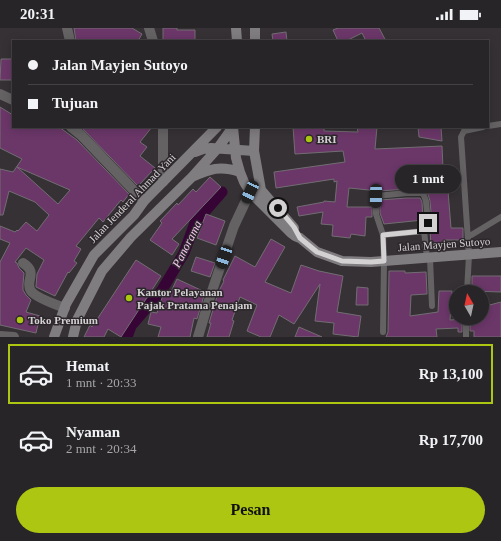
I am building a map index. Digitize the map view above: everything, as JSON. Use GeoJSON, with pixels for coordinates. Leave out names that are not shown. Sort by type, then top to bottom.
{"type":"FeatureCollection","features":[{"type":"Feature","properties":{"kind":"main road"},"geometry":{"type":"LineString","coordinates":[[236,28],[236,40]]}},
{"type":"Feature","properties":{"kind":"main road"},"geometry":{"type":"LineString","coordinates":[[255,28],[255,40]]}},
{"type":"Feature","properties":{"kind":"main road","name":"Jalan Jenderal Ahmad Yani"},"geometry":{"type":"LineString","coordinates":[[54,337],[66,304],[94,255],[134,214],[144,201],[216,128]]}},
{"type":"Feature","properties":{"kind":"main road"},"geometry":{"type":"LineString","coordinates":[[72,337],[77,320],[102,271],[131,237],[192,177],[218,148],[232,128]]}},
{"type":"Feature","properties":{"kind":"main road","name":"Jalan Mayjen Sutoyo"},"geometry":{"type":"LineString","coordinates":[[233,128],[236,158],[244,182],[250,192],[291,233],[300,238],[317,252],[342,261],[371,262],[501,252]]}},
{"type":"Feature","properties":{"kind":"main road","name":"Jalan Mayjen Sutoyo"},"geometry":{"type":"LineString","coordinates":[[254,128],[254,151],[261,190],[294,227],[300,238]]}},
{"type":"Feature","properties":{"kind":"main road"},"geometry":{"type":"LineString","coordinates":[[192,153],[203,149],[218,148],[254,151]]}},
{"type":"Feature","properties":{"kind":"main road"},"geometry":{"type":"LineString","coordinates":[[192,177],[205,171],[218,168],[230,168],[240,172]]}},
{"type":"Feature","properties":{"kind":"street"},"geometry":{"type":"LineString","coordinates":[[67,28],[70,40]]}},
{"type":"Feature","properties":{"kind":"street"},"geometry":{"type":"LineString","coordinates":[[149,28],[153,40]]}},
{"type":"Feature","properties":{"kind":"street"},"geometry":{"type":"LineString","coordinates":[[0,94],[12,100]]}},
{"type":"Feature","properties":{"kind":"street"},"geometry":{"type":"LineString","coordinates":[[72,128],[81,135],[144,201]]}},
{"type":"Feature","properties":{"kind":"street"},"geometry":{"type":"LineString","coordinates":[[163,128],[163,182]]}},
{"type":"Feature","properties":{"kind":"street"},"geometry":{"type":"LineString","coordinates":[[198,337],[232,232],[250,192]]}},
{"type":"Feature","properties":{"kind":"street"},"geometry":{"type":"LineString","coordinates":[[24,263],[31,271],[31,291],[47,302],[65,308]]}},
{"type":"Feature","properties":{"kind":"street"},"geometry":{"type":"LineString","coordinates":[[0,336],[14,337]]}},
{"type":"Feature","properties":{"kind":"lane"},"geometry":{"type":"LineString","coordinates":[[489,126],[501,124]]}},
{"type":"Feature","properties":{"kind":"lane"},"geometry":{"type":"LineString","coordinates":[[467,285],[469,255],[461,137],[464,131],[478,128]]}},
{"type":"Feature","properties":{"kind":"lane"},"geometry":{"type":"LineString","coordinates":[[383,332],[383,235],[376,214],[376,196],[423,193],[426,201],[428,223],[424,231],[429,258],[432,306]]}},
{"type":"Feature","properties":{"kind":"lane"},"geometry":{"type":"LineString","coordinates":[[468,237],[501,217]]}},
{"type":"Feature","properties":{"kind":"lane"},"geometry":{"type":"LineString","coordinates":[[383,235],[424,231]]}},
{"type":"Feature","properties":{"kind":"lane"},"geometry":{"type":"LineString","coordinates":[[466,325],[466,337]]}},
{"type":"Feature","properties":{"kind":"building"},"geometry":{"type":"Polygon","coordinates":[[[74,28],[132,28],[142,34],[139,40],[76,40],[74,28]]]}},
{"type":"Feature","properties":{"kind":"building"},"geometry":{"type":"Polygon","coordinates":[[[163,28],[195,30],[195,40],[163,40],[163,28]]]}},
{"type":"Feature","properties":{"kind":"building"},"geometry":{"type":"Polygon","coordinates":[[[338,28],[379,28],[385,40],[366,40],[362,33],[348,40],[338,40],[333,30],[338,28]]]}},
{"type":"Feature","properties":{"kind":"building"},"geometry":{"type":"Polygon","coordinates":[[[286,32],[287,40],[273,40],[272,34],[286,32]]]}},
{"type":"Feature","properties":{"kind":"building"},"geometry":{"type":"Polygon","coordinates":[[[1,59],[12,59],[12,80],[0,80],[1,59]]]}},
{"type":"Feature","properties":{"kind":"building"},"geometry":{"type":"Polygon","coordinates":[[[0,107],[12,114],[12,128],[60,128],[77,140],[129,194],[123,202],[121,200],[103,222],[99,218],[76,246],[81,249],[74,261],[77,263],[69,273],[68,272],[55,296],[36,287],[37,274],[44,260],[26,248],[15,262],[24,273],[23,290],[31,300],[26,312],[40,316],[36,333],[0,325],[0,262],[10,243],[0,239],[0,226],[15,232],[17,230],[18,231],[26,222],[37,231],[49,215],[35,202],[9,191],[3,215],[0,215],[0,169],[13,172],[22,159],[0,148],[0,107]],[[17,167],[58,204],[70,190],[17,167]]]}},
{"type":"Feature","properties":{"kind":"building"},"geometry":{"type":"Polygon","coordinates":[[[82,128],[151,128],[140,142],[147,147],[140,156],[155,168],[138,186],[82,128]]]}},
{"type":"Feature","properties":{"kind":"building"},"geometry":{"type":"Polygon","coordinates":[[[293,128],[324,128],[324,131],[358,132],[357,128],[377,128],[375,149],[442,146],[444,191],[448,191],[451,228],[463,228],[463,240],[443,240],[444,244],[431,247],[430,229],[432,223],[430,201],[427,191],[423,188],[379,191],[349,188],[347,207],[372,207],[372,217],[366,217],[365,236],[351,234],[350,238],[332,236],[333,225],[321,224],[323,212],[299,216],[297,207],[324,201],[335,202],[337,181],[334,182],[334,179],[276,188],[274,172],[345,162],[343,151],[295,154],[293,128]]]}},
{"type":"Feature","properties":{"kind":"building"},"geometry":{"type":"Polygon","coordinates":[[[418,128],[441,128],[442,141],[419,137],[418,128]]]}},
{"type":"Feature","properties":{"kind":"building"},"geometry":{"type":"Polygon","coordinates":[[[210,177],[221,187],[172,239],[179,244],[172,255],[150,240],[162,223],[160,221],[177,203],[178,205],[193,189],[196,192],[210,177]]]}},
{"type":"Feature","properties":{"kind":"building"},"geometry":{"type":"Polygon","coordinates":[[[420,198],[422,202],[423,220],[384,224],[380,213],[380,200],[420,198]]]}},
{"type":"Feature","properties":{"kind":"building"},"geometry":{"type":"Polygon","coordinates":[[[206,214],[225,221],[216,245],[197,238],[206,214]]]}},
{"type":"Feature","properties":{"kind":"building"},"geometry":{"type":"Polygon","coordinates":[[[271,239],[285,247],[265,282],[291,293],[301,265],[319,271],[343,276],[337,312],[361,316],[358,337],[333,334],[334,323],[315,321],[320,284],[294,324],[279,315],[270,337],[261,337],[247,331],[257,305],[240,297],[232,320],[234,321],[229,337],[207,337],[211,323],[209,323],[218,293],[235,256],[255,267],[271,239]]]}},
{"type":"Feature","properties":{"kind":"building"},"geometry":{"type":"Polygon","coordinates":[[[196,257],[215,263],[210,277],[191,271],[196,257]]]}},
{"type":"Feature","properties":{"kind":"building","name":"Kantor Pelayanan Pajak Pratama Penajam"},"geometry":{"type":"Polygon","coordinates":[[[136,260],[161,276],[121,337],[108,329],[104,337],[84,337],[90,325],[92,327],[136,260]]]}},
{"type":"Feature","properties":{"kind":"building"},"geometry":{"type":"Polygon","coordinates":[[[389,271],[405,271],[405,273],[426,272],[427,294],[411,295],[410,316],[438,312],[439,291],[449,291],[449,325],[462,325],[462,332],[458,332],[458,328],[436,329],[437,337],[386,337],[388,332],[389,271]]]}},
{"type":"Feature","properties":{"kind":"building"},"geometry":{"type":"Polygon","coordinates":[[[472,276],[501,276],[501,292],[489,292],[489,285],[472,285],[472,276]]]}},
{"type":"Feature","properties":{"kind":"building"},"geometry":{"type":"Polygon","coordinates":[[[177,279],[205,292],[197,319],[194,318],[190,337],[158,337],[161,327],[148,324],[151,312],[157,313],[163,295],[169,296],[177,279]]]}},
{"type":"Feature","properties":{"kind":"building"},"geometry":{"type":"Polygon","coordinates":[[[357,287],[368,288],[368,305],[356,305],[357,287]]]}},
{"type":"Feature","properties":{"kind":"building"},"geometry":{"type":"Polygon","coordinates":[[[501,302],[501,337],[474,337],[474,331],[470,331],[470,325],[489,325],[489,305],[501,302]]]}},
{"type":"Feature","properties":{"kind":"building"},"geometry":{"type":"Polygon","coordinates":[[[299,327],[322,337],[295,337],[299,327]]]}},
{"type":"Feature","properties":{"kind":"waterway","name":"Panorama"},"geometry":{"type":"LineString","coordinates":[[127,337],[131,326],[162,290],[184,253],[195,223],[222,192]]}},
{"type":"Feature","properties":{"kind":"place","name":"BRI"},"geometry":{"type":"Point","coordinates":[309,139]}},
{"type":"Feature","properties":{"kind":"place","name":"Kantor Pelayanan Pajak Pratama Penajam"},"geometry":{"type":"Point","coordinates":[129,298]}},
{"type":"Feature","properties":{"kind":"place","name":"Toko Premium"},"geometry":{"type":"Point","coordinates":[20,320]}},
{"type":"Feature","properties":{"kind":"route"},"geometry":{"type":"LineString","coordinates":[[278,208],[294,227],[300,238],[306,243],[317,252],[342,261],[384,261],[383,235],[424,231],[428,223]]}}]}
